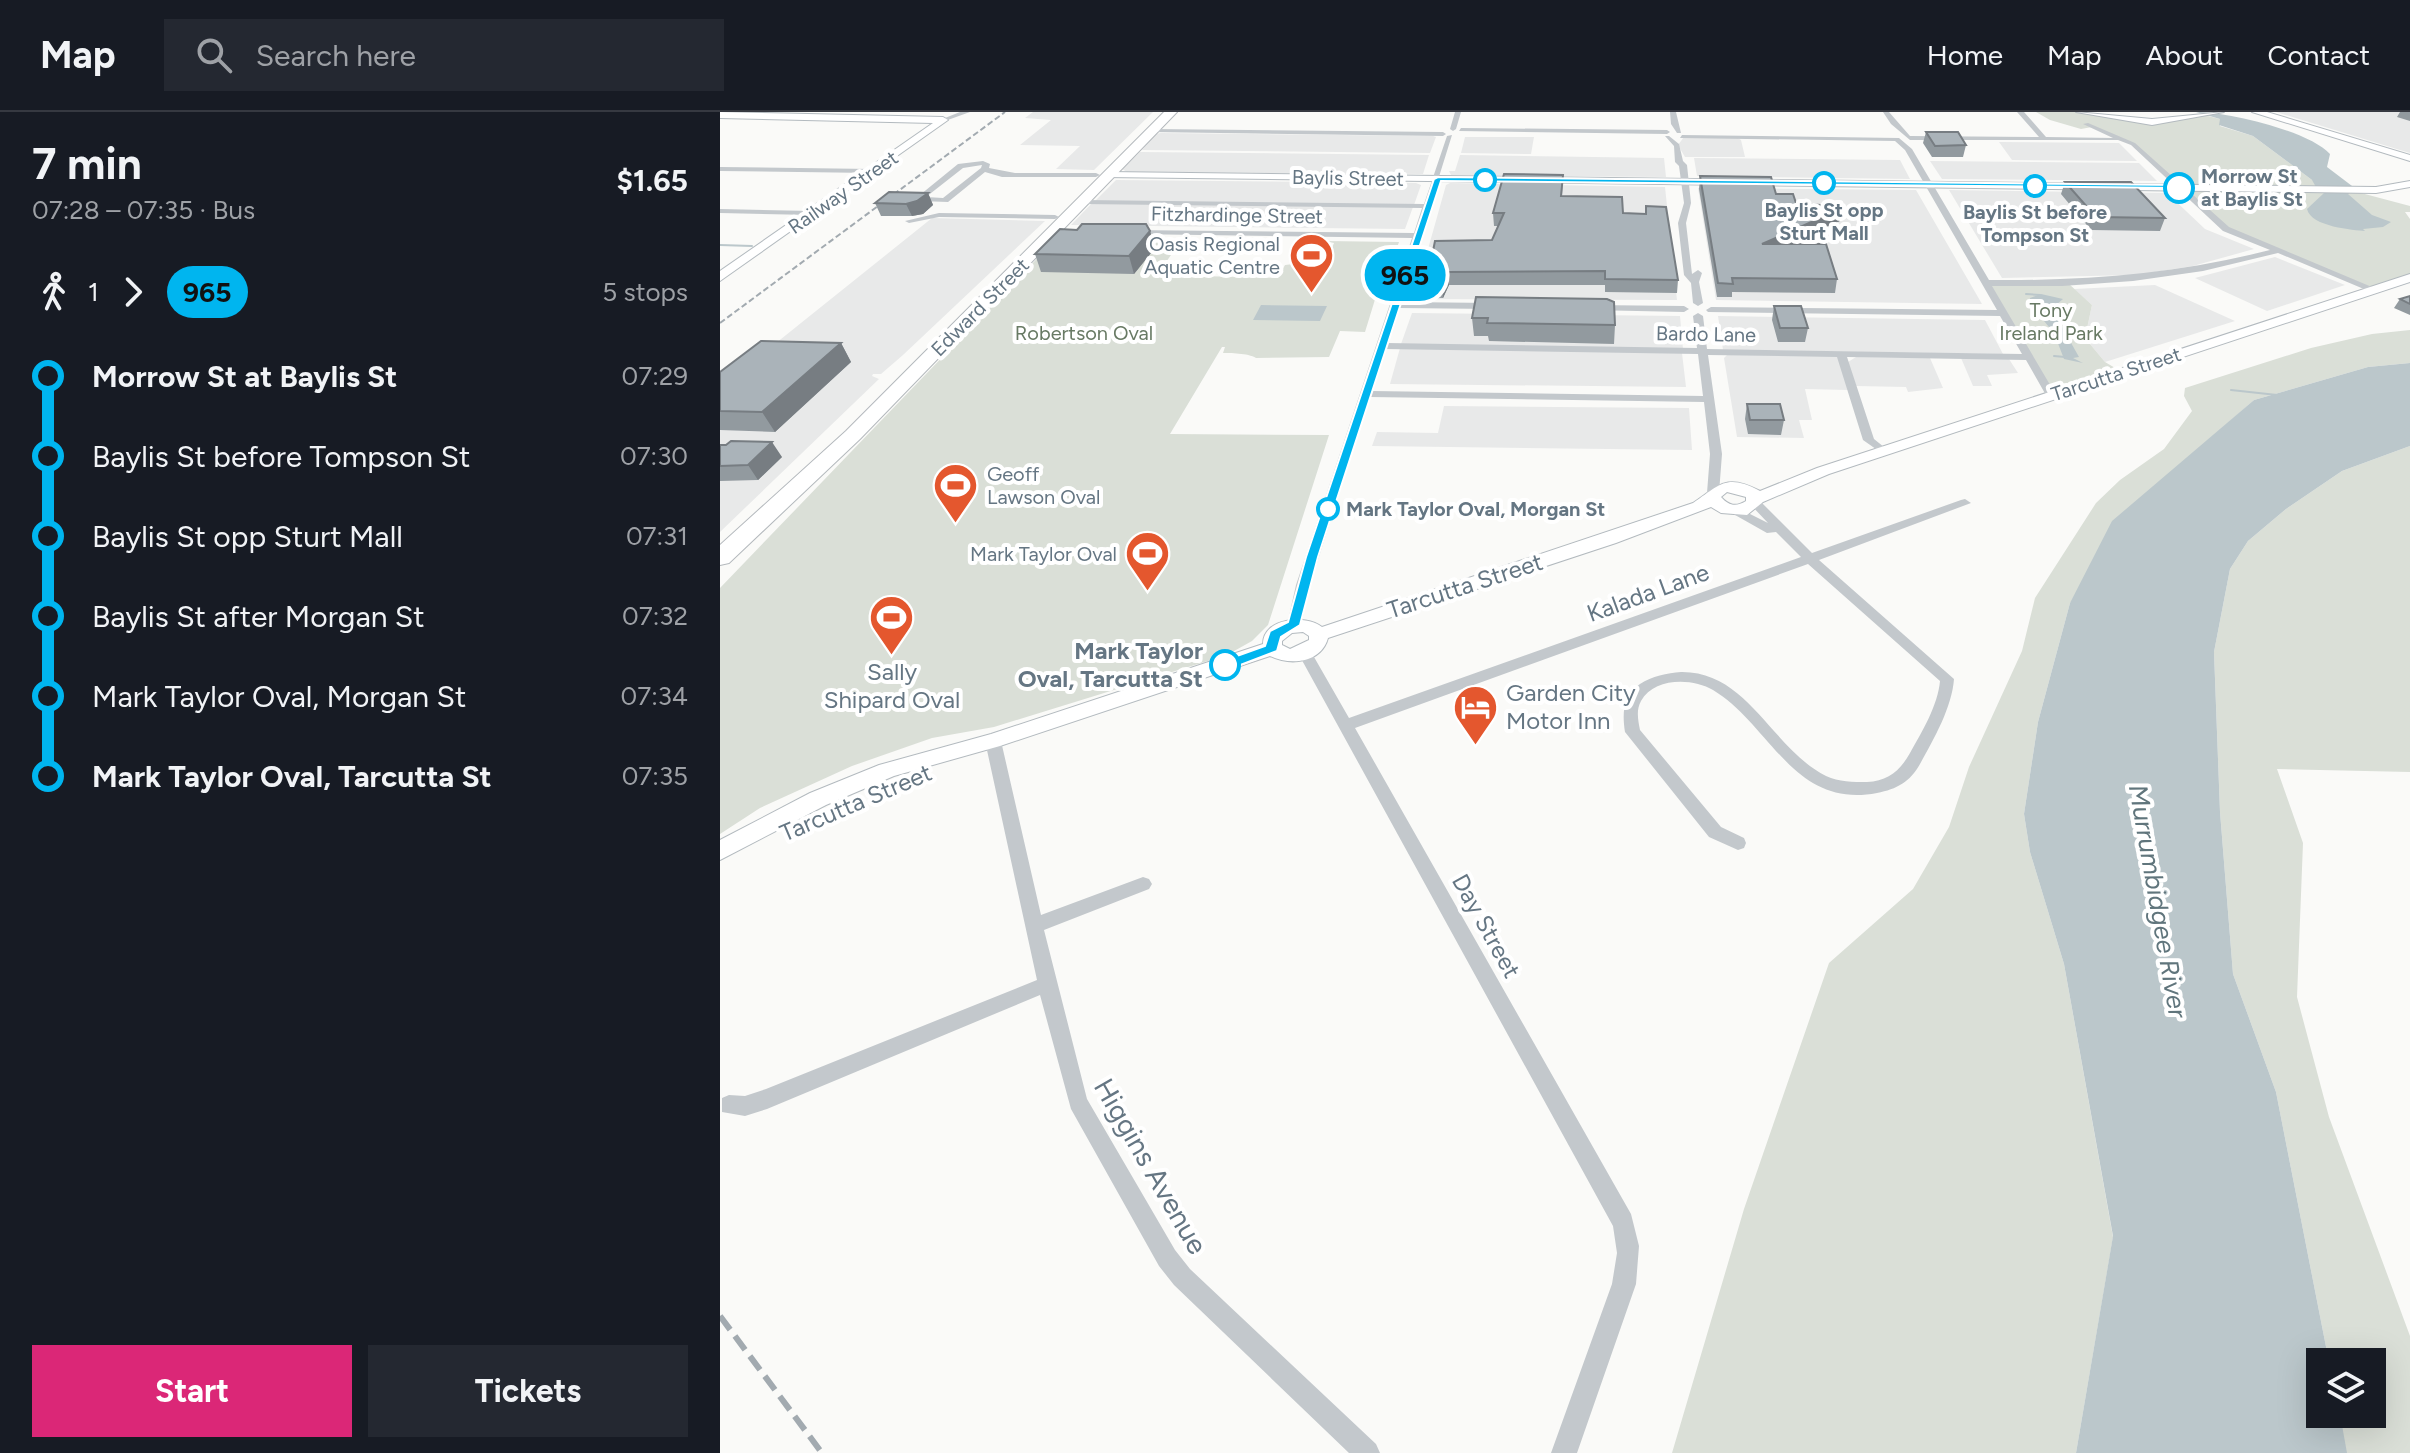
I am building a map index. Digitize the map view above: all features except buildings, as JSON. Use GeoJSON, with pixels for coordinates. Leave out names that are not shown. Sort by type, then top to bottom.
{"type":"FeatureCollection","features":[{"type":"Feature","properties":{"kind":"highway","name":"Edward Street"},"geometry":{"type":"LineString","coordinates":[[1054,228],[1162,112]]}},
{"type":"Feature","properties":{"kind":"highway","name":"Edward Street"},"geometry":{"type":"LineString","coordinates":[[720,560],[785,497],[840,434],[1083,202],[1102,175],[1171,112]]}},
{"type":"Feature","properties":{"kind":"street","name":"Railway Street"},"geometry":{"type":"LineString","coordinates":[[720,277],[943,120],[967,112]]}},
{"type":"Feature","properties":{"kind":"street"},"geometry":{"type":"LineString","coordinates":[[1294,625],[1303,585],[1458,112]]}},
{"type":"Feature","properties":{"kind":"street"},"geometry":{"type":"LineString","coordinates":[[1673,112],[1679,162],[1683,165],[1679,198],[1685,214],[1682,223],[1688,275],[1695,282],[1698,303]]}},
{"type":"Feature","properties":{"kind":"street"},"geometry":{"type":"LineString","coordinates":[[1886,112],[1909,139],[1929,185],[2051,395]]}},
{"type":"Feature","properties":{"kind":"street"},"geometry":{"type":"LineString","coordinates":[[2020,112],[2043,138]]}},
{"type":"Feature","properties":{"kind":"street"},"geometry":{"type":"LineString","coordinates":[[2081,112],[2152,122],[2208,113]]}},
{"type":"Feature","properties":{"kind":"street"},"geometry":{"type":"LineString","coordinates":[[2260,112],[2409,159]]}},
{"type":"Feature","properties":{"kind":"street"},"geometry":{"type":"LineString","coordinates":[[2099,114],[2086,124],[2099,134]]}},
{"type":"Feature","properties":{"kind":"street"},"geometry":{"type":"LineString","coordinates":[[720,115],[904,115],[943,120]]}},
{"type":"Feature","properties":{"kind":"street"},"geometry":{"type":"LineString","coordinates":[[1893,123],[1894,137]]}},
{"type":"Feature","properties":{"kind":"street"},"geometry":{"type":"LineString","coordinates":[[1154,129],[1909,139],[2121,138]]}},
{"type":"Feature","properties":{"kind":"street"},"geometry":{"type":"LineString","coordinates":[[2043,138],[2099,134],[2121,138],[2219,225],[2374,290]]}},
{"type":"Feature","properties":{"kind":"street"},"geometry":{"type":"LineString","coordinates":[[1894,137],[1909,139]]}},
{"type":"Feature","properties":{"kind":"street"},"geometry":{"type":"LineString","coordinates":[[983,163],[987,165],[984,170],[945,200],[919,199],[962,165],[983,163]]}},
{"type":"Feature","properties":{"kind":"street"},"geometry":{"type":"LineString","coordinates":[[720,169],[872,171]]}},
{"type":"Feature","properties":{"kind":"street"},"geometry":{"type":"LineString","coordinates":[[984,170],[1012,174]]}},
{"type":"Feature","properties":{"kind":"street"},"geometry":{"type":"LineString","coordinates":[[974,178],[1012,174],[1102,175]]}},
{"type":"Feature","properties":{"kind":"street","name":"Baylis Street"},"geometry":{"type":"LineString","coordinates":[[1102,175],[2317,189],[2388,189],[2410,182]]}},
{"type":"Feature","properties":{"kind":"street"},"geometry":{"type":"LineString","coordinates":[[1083,202],[1428,206]]}},
{"type":"Feature","properties":{"kind":"street"},"geometry":{"type":"LineString","coordinates":[[720,211],[813,213]]}},
{"type":"Feature","properties":{"kind":"street"},"geometry":{"type":"LineString","coordinates":[[909,221],[939,215],[1054,228]]}},
{"type":"Feature","properties":{"kind":"street","name":"Fitzhardinge Street"},"geometry":{"type":"LineString","coordinates":[[1121,232],[1418,236]]}},
{"type":"Feature","properties":{"kind":"street"},"geometry":{"type":"LineString","coordinates":[[1986,283],[2069,284],[2142,280],[2214,267],[2277,251]]}},
{"type":"Feature","properties":{"kind":"street","name":"Tarcutta Street"},"geometry":{"type":"LineString","coordinates":[[1610,539],[1748,509],[1755,501],[1823,471],[2410,278]]}},
{"type":"Feature","properties":{"kind":"street"},"geometry":{"type":"LineString","coordinates":[[1684,309],[1698,303],[1711,310]]}},
{"type":"Feature","properties":{"kind":"street"},"geometry":{"type":"LineString","coordinates":[[1396,305],[1512,307]]}},
{"type":"Feature","properties":{"kind":"street"},"geometry":{"type":"LineString","coordinates":[[1574,307],[1684,309],[1698,316]]}},
{"type":"Feature","properties":{"kind":"street"},"geometry":{"type":"LineString","coordinates":[[1698,316],[1711,310],[2004,313]]}},
{"type":"Feature","properties":{"kind":"street"},"geometry":{"type":"LineString","coordinates":[[1698,316],[1716,454],[1712,496],[1716,505],[1761,523],[1796,546]]}},
{"type":"Feature","properties":{"kind":"street","name":"Bardo Lane"},"geometry":{"type":"LineString","coordinates":[[1382,346],[2029,357]]}},
{"type":"Feature","properties":{"kind":"street"},"geometry":{"type":"LineString","coordinates":[[1841,354],[1869,440],[1883,451]]}},
{"type":"Feature","properties":{"kind":"street"},"geometry":{"type":"LineString","coordinates":[[1366,394],[1710,399]]}},
{"type":"Feature","properties":{"kind":"street"},"geometry":{"type":"LineString","coordinates":[[1716,454],[1723,470],[1796,546],[1947,679],[1946,692],[1905,774],[1881,786],[1861,789],[1826,783],[1799,768],[1730,695],[1716,685],[1681,677],[1662,679],[1646,686],[1629,706],[1628,719],[1633,732],[1715,832],[1738,843]]}},
{"type":"Feature","properties":{"kind":"street","name":"Tarcutta Street"},"geometry":{"type":"LineString","coordinates":[[1319,634],[1699,507],[1720,488],[1823,471]]}},
{"type":"Feature","properties":{"kind":"street","name":"Kalada Lane"},"geometry":{"type":"LineString","coordinates":[[1347,725],[1965,503]]}},
{"type":"Feature","properties":{"kind":"street"},"geometry":{"type":"LineString","coordinates":[[1294,625],[1307,625],[1319,634],[1318,642],[1305,653],[1282,655],[1271,643],[1275,634],[1294,625]]}},
{"type":"Feature","properties":{"kind":"street","name":"Tarcutta Street"},"geometry":{"type":"LineString","coordinates":[[720,851],[789,813],[914,769],[960,760],[993,741],[1273,648]]}},
{"type":"Feature","properties":{"kind":"street","name":"Day Street"},"geometry":{"type":"LineString","coordinates":[[1305,653],[1623,1222],[1629,1251],[1624,1284],[1564,1453]]}},
{"type":"Feature","properties":{"kind":"street","name":"Higgins Avenue"},"geometry":{"type":"LineString","coordinates":[[993,741],[1047,984],[1078,1102],[1167,1258],[1182,1277],[1367,1453]]}},
{"type":"Feature","properties":{"kind":"street","name":"Tarcutta Street"},"geometry":{"type":"LineString","coordinates":[[720,869],[879,781]]}},
{"type":"Feature","properties":{"kind":"street"},"geometry":{"type":"LineString","coordinates":[[1036,925],[1143,884]]}},
{"type":"Feature","properties":{"kind":"street"},"geometry":{"type":"LineString","coordinates":[[729,1105],[745,1106],[767,1099],[1047,984]]}},
{"type":"Feature","properties":{"kind":"shaded area"},"geometry":{"type":"Polygon","coordinates":[[[1033,112],[1153,112],[1094,170],[1056,169],[1080,146],[1020,145],[1051,120],[1025,118],[1033,112]]]}},
{"type":"Feature","properties":{"kind":"shaded area"},"geometry":{"type":"Polygon","coordinates":[[[2276,112],[2410,112],[2410,153],[2400,150],[2276,112]]]}},
{"type":"Feature","properties":{"kind":"shaded area"},"geometry":{"type":"Polygon","coordinates":[[[1155,134],[1436,137],[1430,153],[1142,150],[1155,134]]]}},
{"type":"Feature","properties":{"kind":"shaded area"},"geometry":{"type":"Polygon","coordinates":[[[1465,137],[1534,137],[1531,154],[1461,153],[1465,137]]]}},
{"type":"Feature","properties":{"kind":"shaded area"},"geometry":{"type":"Polygon","coordinates":[[[1684,137],[1736,137],[1741,140],[1745,157],[1685,157],[1678,145],[1684,137]]]}},
{"type":"Feature","properties":{"kind":"shaded area"},"geometry":{"type":"Polygon","coordinates":[[[1999,142],[2119,143],[2137,161],[2012,160],[1999,142]]]}},
{"type":"Feature","properties":{"kind":"shaded area"},"geometry":{"type":"Polygon","coordinates":[[[1140,152],[1429,155],[1423,174],[1127,172],[1122,169],[1140,152]]]}},
{"type":"Feature","properties":{"kind":"shaded area"},"geometry":{"type":"Polygon","coordinates":[[[1460,155],[1664,158],[1666,177],[1451,175],[1449,171],[1455,171],[1460,155]]]}},
{"type":"Feature","properties":{"kind":"shaded area"},"geometry":{"type":"Polygon","coordinates":[[[1694,158],[1900,160],[1910,179],[1697,176],[1694,158]]]}},
{"type":"Feature","properties":{"kind":"shaded area"},"geometry":{"type":"Polygon","coordinates":[[[1930,161],[2139,163],[2157,181],[1942,179],[1930,161]]]}},
{"type":"Feature","properties":{"kind":"shaded area"},"geometry":{"type":"Polygon","coordinates":[[[1116,180],[1421,185],[1414,205],[1095,201],[1116,180]]]}},
{"type":"Feature","properties":{"kind":"shaded area"},"geometry":{"type":"Polygon","coordinates":[[[1446,185],[1665,187],[1677,300],[1414,299],[1446,185]]]}},
{"type":"Feature","properties":{"kind":"shaded area"},"geometry":{"type":"Polygon","coordinates":[[[1698,188],[1916,190],[1982,304],[1716,300],[1698,188]]]}},
{"type":"Feature","properties":{"kind":"shaded area"},"geometry":{"type":"Polygon","coordinates":[[[1949,190],[2167,193],[2205,229],[2254,249],[2193,266],[2136,275],[2002,278],[1949,190]]]}},
{"type":"Feature","properties":{"kind":"shaded area"},"geometry":{"type":"Polygon","coordinates":[[[1092,203],[1413,207],[1405,229],[1071,225],[1092,203]]]}},
{"type":"Feature","properties":{"kind":"shaded area"},"geometry":{"type":"Polygon","coordinates":[[[932,218],[1045,221],[903,355],[881,374],[873,374],[879,379],[720,532],[720,388],[932,218]]]}},
{"type":"Feature","properties":{"kind":"shaded area"},"geometry":{"type":"Polygon","coordinates":[[[2275,257],[2345,285],[2267,311],[2195,278],[2275,257]]]}},
{"type":"Feature","properties":{"kind":"shaded area"},"geometry":{"type":"Polygon","coordinates":[[[2155,285],[2235,321],[2105,362],[2085,338],[2092,305],[2074,289],[2155,285]]]}},
{"type":"Feature","properties":{"kind":"shaded area"},"geometry":{"type":"Polygon","coordinates":[[[1412,313],[1680,316],[1683,349],[1401,344],[1412,313]]]}},
{"type":"Feature","properties":{"kind":"shaded area"},"geometry":{"type":"Polygon","coordinates":[[[1718,316],[1985,320],[2003,354],[1723,350],[1718,316]]]}},
{"type":"Feature","properties":{"kind":"shaded area"},"geometry":{"type":"Polygon","coordinates":[[[1400,348],[1682,353],[1686,387],[1390,384],[1400,348]]]}},
{"type":"Feature","properties":{"kind":"shaded area"},"geometry":{"type":"Polygon","coordinates":[[[1728,354],[1837,356],[1848,390],[1805,389],[1812,420],[1799,420],[1804,438],[1737,437],[1724,358],[1728,354]]]}},
{"type":"Feature","properties":{"kind":"shaded area"},"geometry":{"type":"Polygon","coordinates":[[[1856,357],[1930,358],[1943,388],[1908,392],[1906,387],[1856,386],[1848,362],[1856,357]]]}},
{"type":"Feature","properties":{"kind":"shaded area"},"geometry":{"type":"Polygon","coordinates":[[[1961,358],[2009,359],[2018,373],[1987,375],[1992,386],[1973,386],[1961,358]]]}},
{"type":"Feature","properties":{"kind":"shaded area"},"geometry":{"type":"Polygon","coordinates":[[[1444,406],[1689,408],[1692,450],[1372,446],[1377,432],[1438,433],[1444,406]]]}},
{"type":"Feature","properties":{"kind":"green space"},"geometry":{"type":"Polygon","coordinates":[[[2036,112],[2079,112],[2143,122],[2204,115],[2220,119],[2220,126],[2253,136],[2312,180],[2410,206],[2410,212],[2405,212],[2410,219],[2410,278],[2374,290],[2234,233],[2135,146],[2092,127],[2081,129],[2050,120],[2036,112]]]}},
{"type":"Feature","properties":{"kind":"green space","name":"Robertson Oval"},"geometry":{"type":"Polygon","coordinates":[[[1177,240],[1178,245],[1157,275],[1278,278],[1285,265],[1327,260],[1334,243],[1325,241],[1399,242],[1395,253],[1389,254],[1365,332],[1340,331],[1329,357],[1256,358],[1223,353],[1225,347],[1222,347],[1170,434],[1329,435],[1268,625],[1252,641],[1227,655],[994,727],[932,738],[852,766],[760,808],[720,834],[720,588],[1054,241],[1177,240]]]}},
{"type":"Feature","properties":{"kind":"green space","name":"Tony Ireland Park"},"geometry":{"type":"Polygon","coordinates":[[[1986,284],[2069,284],[2092,305],[2085,338],[2105,362],[2122,372],[2051,395],[1986,284]]]}},
{"type":"Feature","properties":{"kind":"green space"},"geometry":{"type":"Polygon","coordinates":[[[2410,330],[2410,363],[2368,367],[2254,400],[2213,436],[2070,603],[2038,722],[2024,814],[2030,852],[2064,964],[2113,1237],[2076,1453],[1672,1453],[1744,1209],[1829,963],[1913,889],[1949,827],[1969,767],[2022,651],[2035,598],[2096,503],[2120,480],[2164,449],[2192,411],[2184,396],[2185,388],[2311,348],[2372,334],[2410,330]]]}},
{"type":"Feature","properties":{"kind":"green space"},"geometry":{"type":"Polygon","coordinates":[[[2410,446],[2410,772],[2277,769],[2303,843],[2297,997],[2329,1117],[2410,1336],[2410,1453],[2346,1453],[2342,1428],[2386,1428],[2386,1348],[2326,1348],[2276,1092],[2233,974],[2220,812],[2214,652],[2230,569],[2248,541],[2286,509],[2342,471],[2410,446]]]}},
{"type":"Feature","properties":{"kind":"water"},"geometry":{"type":"Polygon","coordinates":[[[2196,112],[2267,124],[2320,146],[2330,154],[2327,167],[2356,189],[2348,194],[2372,215],[2391,222],[2383,227],[2363,229],[2365,231],[2316,220],[2307,209],[2324,193],[2317,189],[2312,180],[2253,136],[2219,125],[2220,119],[2196,112]]]}},
{"type":"Feature","properties":{"kind":"water"},"geometry":{"type":"Polygon","coordinates":[[[2041,294],[2063,299],[2056,305],[2066,312],[2061,325],[2079,357],[2073,358],[2083,363],[2064,359],[2054,333],[2030,304],[2030,298],[2041,294]]]}},
{"type":"Feature","properties":{"kind":"water"},"geometry":{"type":"Polygon","coordinates":[[[1261,305],[1327,306],[1320,321],[1253,320],[1261,305]]]}},
{"type":"Feature","properties":{"kind":"water","name":"Murrumbidgee River"},"geometry":{"type":"Polygon","coordinates":[[[2410,363],[2410,446],[2342,471],[2286,509],[2248,541],[2230,569],[2214,652],[2220,812],[2233,974],[2276,1092],[2326,1348],[2306,1348],[2306,1428],[2343,1428],[2347,1453],[2076,1453],[2113,1236],[2064,964],[2030,852],[2024,814],[2038,722],[2070,603],[2112,521],[2254,400],[2368,367],[2410,363]]]}},
{"type":"Feature","properties":{"kind":"waterway"},"geometry":{"type":"LineString","coordinates":[[720,245],[752,246]]}},
{"type":"Feature","properties":{"kind":"waterway"},"geometry":{"type":"LineString","coordinates":[[2026,294],[2040,295]]}},
{"type":"Feature","properties":{"kind":"waterway"},"geometry":{"type":"LineString","coordinates":[[2054,356],[2065,357]]}},
{"type":"Feature","properties":{"kind":"waterway"},"geometry":{"type":"LineString","coordinates":[[2231,390],[2277,395]]}},
{"type":"Feature","properties":{"kind":"railway"},"geometry":{"type":"LineString","coordinates":[[720,323],[1005,112]]}},
{"type":"Feature","properties":{"kind":"railway"},"geometry":{"type":"LineString","coordinates":[[720,1316],[822,1453]]}},
{"type":"Feature","properties":{"kind":"bus line","name":"965"},"geometry":{"type":"LineString","coordinates":[[1225,665],[1273,648],[1271,643],[1275,634],[1294,625],[1312,557],[1438,179],[2179,188]]}},
{"type":"Feature","properties":{"kind":"place","name":"Baylis St opp Sturt Mall"},"geometry":{"type":"Point","coordinates":[1824,183]}},
{"type":"Feature","properties":{"kind":"place","name":"Baylis St before Tompson St"},"geometry":{"type":"Point","coordinates":[2035,186]}},
{"type":"Feature","properties":{"kind":"place","name":"Morrow St at Baylis St"},"geometry":{"type":"Point","coordinates":[2179,188]}},
{"type":"Feature","properties":{"kind":"place","name":"Oasis Regional Aquatic Centre"},"geometry":{"type":"Point","coordinates":[1311,295]}},
{"type":"Feature","properties":{"kind":"place","name":"Mark Taylor Oval, Morgan St"},"geometry":{"type":"Point","coordinates":[1328,509]}},
{"type":"Feature","properties":{"kind":"place","name":"Geoff Lawson Oval"},"geometry":{"type":"Point","coordinates":[956,524]}},
{"type":"Feature","properties":{"kind":"place","name":"Mark Taylor Oval"},"geometry":{"type":"Point","coordinates":[1148,593]}},
{"type":"Feature","properties":{"kind":"place","name":"Sally Shipard Oval"},"geometry":{"type":"Point","coordinates":[892,657]}},
{"type":"Feature","properties":{"kind":"place","name":"Mark Taylor Oval, Tarcutta St"},"geometry":{"type":"Point","coordinates":[1225,665]}},
{"type":"Feature","properties":{"kind":"place","name":"Garden City Motor Inn"},"geometry":{"type":"Point","coordinates":[1475,746]}}]}
